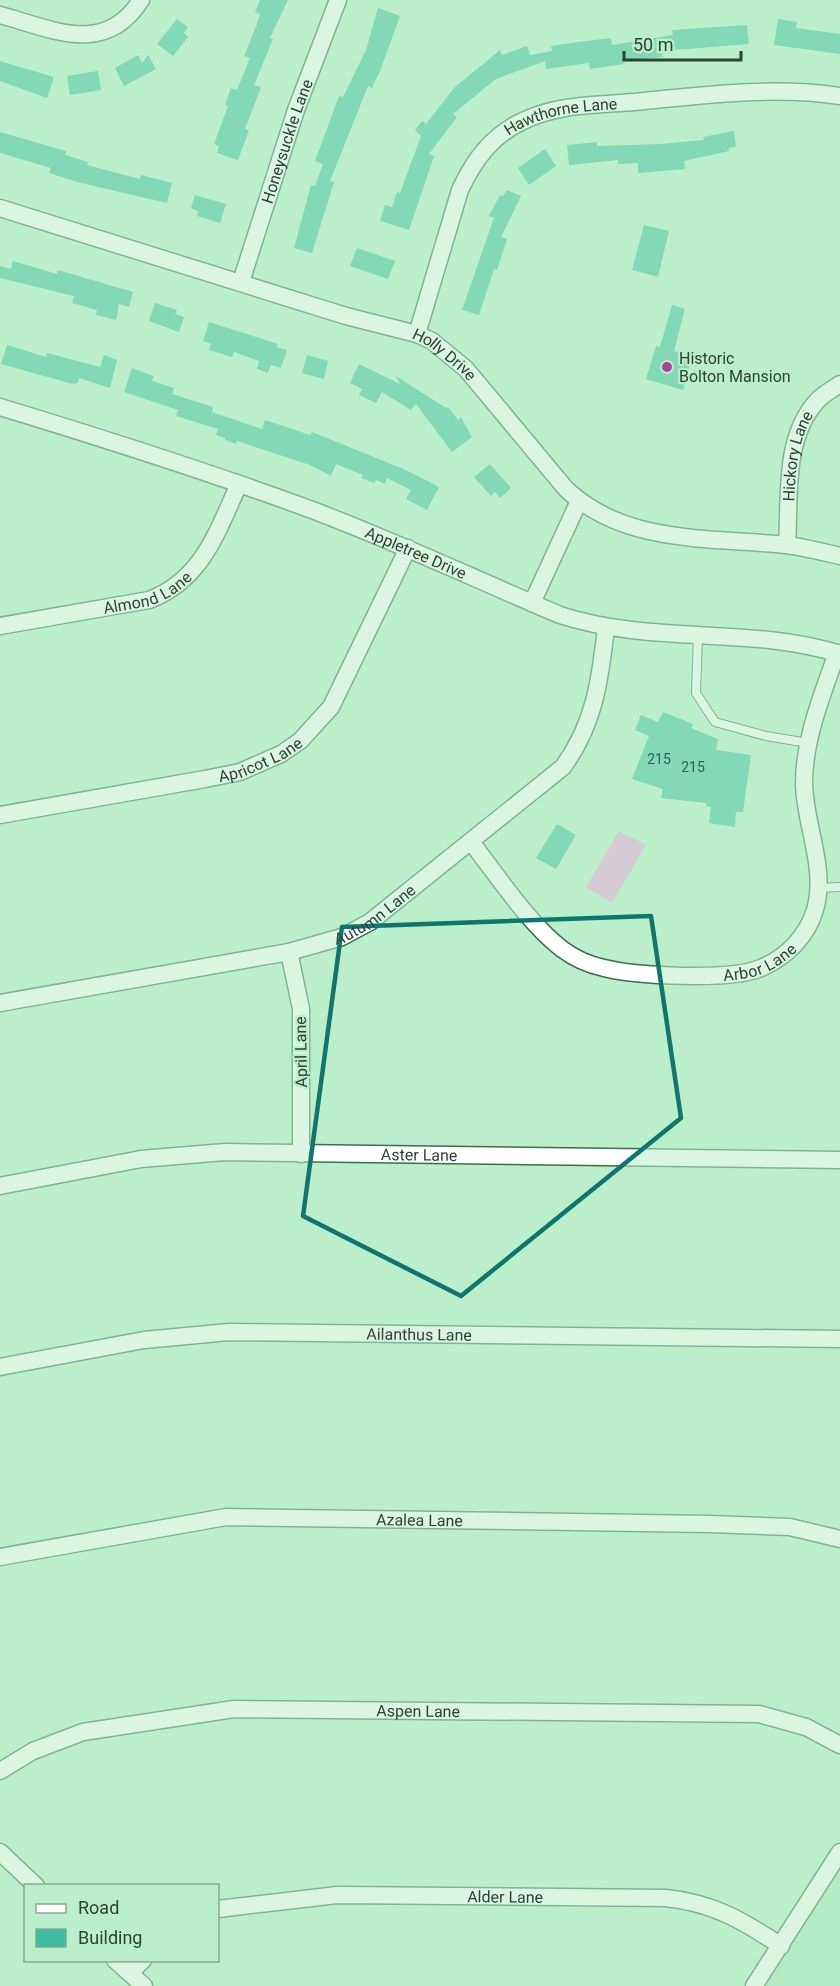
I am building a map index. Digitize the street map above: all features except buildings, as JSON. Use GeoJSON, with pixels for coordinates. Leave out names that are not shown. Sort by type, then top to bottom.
{"type":"FeatureCollection","features":[{"type":"Feature","properties":{"kind":"street"},"geometry":{"type":"LineString","coordinates":[[0,15],[74,35],[88,36],[108,31],[127,18],[141,0]]}},
{"type":"Feature","properties":{"kind":"street","name":"Honeysuckle Lane"},"geometry":{"type":"LineString","coordinates":[[241,282],[296,110],[338,0]]}},
{"type":"Feature","properties":{"kind":"street","name":"Hawthorne Lane"},"geometry":{"type":"LineString","coordinates":[[417,334],[460,190],[467,174],[490,143],[523,121],[563,108],[584,105],[731,93],[801,90],[840,96]]}},
{"type":"Feature","properties":{"kind":"street","name":"Holly Drive"},"geometry":{"type":"LineString","coordinates":[[0,208],[346,315],[417,334],[447,351],[466,369],[579,501],[606,518],[631,528],[674,536],[787,545],[840,556]]}},
{"type":"Feature","properties":{"kind":"street","name":"Hickory Lane"},"geometry":{"type":"LineString","coordinates":[[787,545],[795,442],[808,411],[819,398],[840,384]]}},
{"type":"Feature","properties":{"kind":"street","name":"Appletree Drive"},"geometry":{"type":"LineString","coordinates":[[0,407],[106,439],[239,484],[408,548],[560,615],[606,628],[792,643],[838,653]]}},
{"type":"Feature","properties":{"kind":"street","name":"Almond Lane"},"geometry":{"type":"LineString","coordinates":[[0,626],[149,600],[165,594],[182,583],[200,562],[239,484]]}},
{"type":"Feature","properties":{"kind":"street"},"geometry":{"type":"LineString","coordinates":[[532,603],[579,501]]}},
{"type":"Feature","properties":{"kind":"street","name":"Apricot Lane"},"geometry":{"type":"LineString","coordinates":[[0,815],[240,772],[281,754],[300,741],[331,707],[408,548]]}},
{"type":"Feature","properties":{"kind":"street","name":"Autumn Lane"},"geometry":{"type":"LineString","coordinates":[[0,1003],[289,952],[342,937],[370,922],[563,767],[579,746],[588,726],[596,699],[606,628]]}},
{"type":"Feature","properties":{"kind":"street","name":"Arbor Lane"},"geometry":{"type":"LineString","coordinates":[[471,842],[516,899],[563,950],[603,968],[639,973],[731,975],[761,968],[791,949],[807,930],[819,888],[804,784],[808,743],[838,653]]}},
{"type":"Feature","properties":{"kind":"street","name":"April Lane"},"geometry":{"type":"LineString","coordinates":[[289,952],[301,1009],[301,1154]]}},
{"type":"Feature","properties":{"kind":"street","name":"Aster Lane"},"geometry":{"type":"LineString","coordinates":[[0,1186],[190,1153],[840,1160]]}},
{"type":"Feature","properties":{"kind":"street","name":"Ailanthus Lane"},"geometry":{"type":"LineString","coordinates":[[0,1367],[144,1340],[229,1332],[840,1339]]}},
{"type":"Feature","properties":{"kind":"street","name":"Azalea Lane"},"geometry":{"type":"LineString","coordinates":[[0,1557],[226,1517],[710,1524],[790,1527],[840,1539]]}},
{"type":"Feature","properties":{"kind":"street","name":"Aspen Lane"},"geometry":{"type":"LineString","coordinates":[[0,1771],[33,1751],[83,1732],[234,1708],[759,1714],[807,1727],[840,1745]]}},
{"type":"Feature","properties":{"kind":"street"},"geometry":{"type":"LineString","coordinates":[[754,1986],[840,1852]]}},
{"type":"Feature","properties":{"kind":"street"},"geometry":{"type":"LineString","coordinates":[[1,1854],[34,1884]]}},
{"type":"Feature","properties":{"kind":"street","name":"Alder Lane"},"geometry":{"type":"LineString","coordinates":[[219,1909],[337,1895],[666,1898],[690,1900],[722,1911],[781,1946]]}},
{"type":"Feature","properties":{"kind":"street"},"geometry":{"type":"LineString","coordinates":[[117,1962],[144,1986]]}},
{"type":"Feature","properties":{"kind":"street"},"geometry":{"type":"LineString","coordinates":[[130,1973],[141,1962]]}},
{"type":"Feature","properties":{"kind":"lane"},"geometry":{"type":"LineString","coordinates":[[698,637],[696,693],[715,722],[766,736],[808,743]]}},
{"type":"Feature","properties":{"kind":"lane"},"geometry":{"type":"LineString","coordinates":[[819,888],[840,887]]}},
{"type":"Feature","properties":{"kind":"highlighted area"},"geometry":{"type":"Polygon","coordinates":[[[651,916],[681,1118],[461,1296],[303,1216],[342,927],[651,916]]]}},
{"type":"Feature","properties":{"kind":"shaded area"},"geometry":{"type":"Polygon","coordinates":[[[619,831],[646,845],[612,903],[586,887],[619,831]]]}},
{"type":"Feature","properties":{"kind":"shaded area"},"geometry":{"type":"Polygon","coordinates":[[[840,1866],[840,1986],[763,1986],[840,1866]]]}},
{"type":"Feature","properties":{"kind":"place","name":"Historic Bolton Mansion"},"geometry":{"type":"Point","coordinates":[667,367]}}]}
